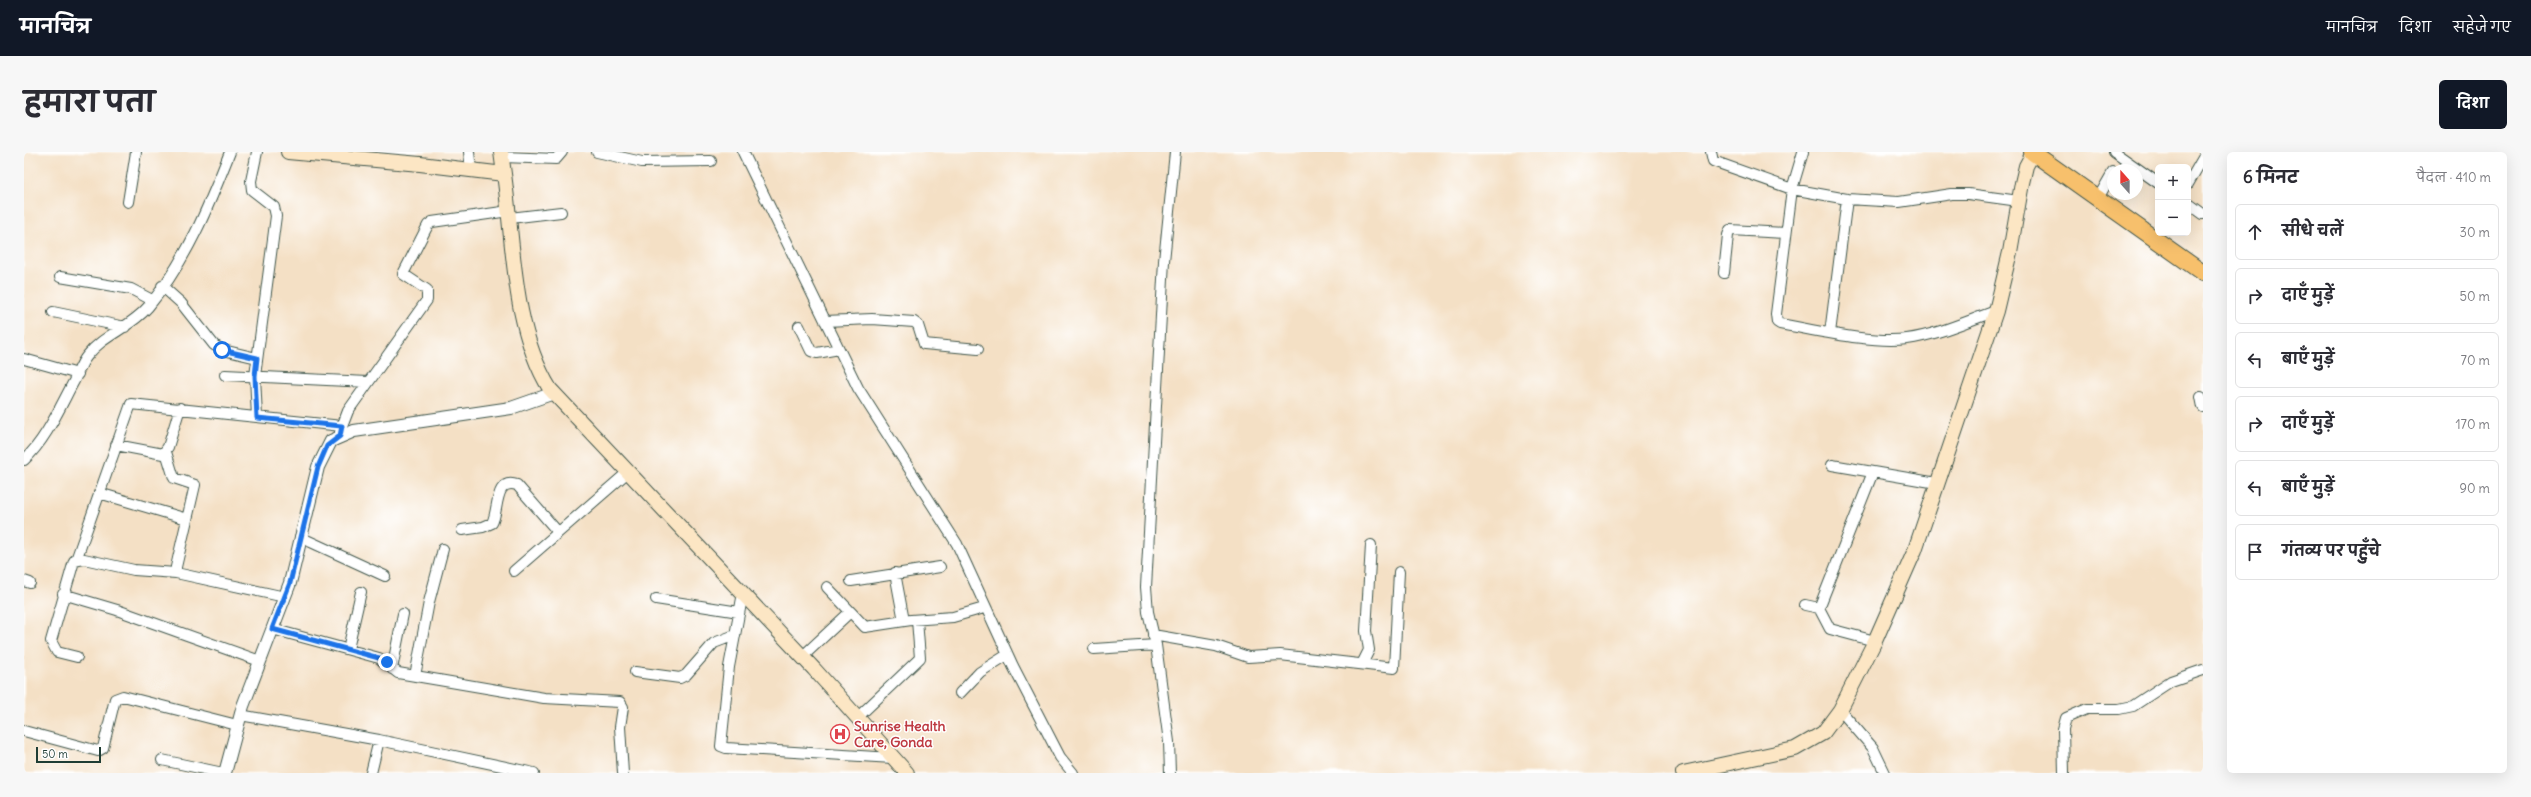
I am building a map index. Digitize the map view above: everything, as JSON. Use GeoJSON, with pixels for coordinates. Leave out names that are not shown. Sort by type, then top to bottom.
{"type":"FeatureCollection","features":[{"type":"Feature","properties":{"kind":"highway"},"geometry":{"type":"LineString","coordinates":[[2032,153],[2096,200],[2155,235]]}},
{"type":"Feature","properties":{"kind":"highway"},"geometry":{"type":"LineString","coordinates":[[2156,236],[2203,273]]}},
{"type":"Feature","properties":{"kind":"main road"},"geometry":{"type":"LineString","coordinates":[[288,152],[331,154],[504,174]]}},
{"type":"Feature","properties":{"kind":"main road"},"geometry":{"type":"LineString","coordinates":[[1683,773],[1795,750],[1823,733],[1840,710],[1875,641],[1915,550],[1996,311],[2026,166],[2032,153]]}},
{"type":"Feature","properties":{"kind":"main road"},"geometry":{"type":"LineString","coordinates":[[501,154],[510,214],[521,315],[538,365],[554,393],[743,593],[907,773]]}},
{"type":"Feature","properties":{"kind":"street"},"geometry":{"type":"LineString","coordinates":[[128,202],[136,152]]}},
{"type":"Feature","properties":{"kind":"street"},"geometry":{"type":"LineString","coordinates":[[24,460],[54,420],[86,357],[99,344],[125,327],[152,300],[168,291],[203,221],[230,152]]}},
{"type":"Feature","properties":{"kind":"street"},"geometry":{"type":"LineString","coordinates":[[257,152],[251,186],[255,192],[275,210],[255,376],[257,418]]}},
{"type":"Feature","properties":{"kind":"street"},"geometry":{"type":"LineString","coordinates":[[469,152],[471,170]]}},
{"type":"Feature","properties":{"kind":"street"},"geometry":{"type":"LineString","coordinates":[[501,154],[556,159],[562,152]]}},
{"type":"Feature","properties":{"kind":"street"},"geometry":{"type":"LineString","coordinates":[[597,152],[642,162],[711,161]]}},
{"type":"Feature","properties":{"kind":"street"},"geometry":{"type":"LineString","coordinates":[[743,152],[858,388],[957,544],[974,581],[984,608],[1007,655],[1060,757],[1073,773]]}},
{"type":"Feature","properties":{"kind":"street"},"geometry":{"type":"LineString","coordinates":[[1170,773],[1169,742],[1156,645],[1148,612],[1146,587],[1164,261],[1175,152]]}},
{"type":"Feature","properties":{"kind":"street"},"geometry":{"type":"LineString","coordinates":[[1711,152],[1713,161],[1792,189],[1847,199],[1899,202],[1952,194],[1968,194],[2019,201]]}},
{"type":"Feature","properties":{"kind":"street"},"geometry":{"type":"LineString","coordinates":[[1803,152],[1792,189],[1777,322],[1830,333],[1893,340],[1926,336],[1996,311]]}},
{"type":"Feature","properties":{"kind":"street"},"geometry":{"type":"LineString","coordinates":[[2116,164],[2120,154],[2155,181]]}},
{"type":"Feature","properties":{"kind":"street"},"geometry":{"type":"LineString","coordinates":[[2191,179],[2203,158]]}},
{"type":"Feature","properties":{"kind":"street"},"geometry":{"type":"LineString","coordinates":[[2096,200],[2107,182]]}},
{"type":"Feature","properties":{"kind":"street"},"geometry":{"type":"LineString","coordinates":[[1830,333],[1847,199]]}},
{"type":"Feature","properties":{"kind":"street"},"geometry":{"type":"LineString","coordinates":[[2191,205],[2203,214]]}},
{"type":"Feature","properties":{"kind":"street"},"geometry":{"type":"LineString","coordinates":[[162,760],[224,773],[239,720],[285,597],[322,456],[331,441],[341,431],[348,411],[427,300],[427,290],[403,274],[428,225],[432,222],[510,214],[561,212]]}},
{"type":"Feature","properties":{"kind":"street"},"geometry":{"type":"LineString","coordinates":[[1724,273],[1728,235],[1730,230],[1734,228],[1786,233]]}},
{"type":"Feature","properties":{"kind":"street"},"geometry":{"type":"LineString","coordinates":[[60,277],[131,289],[152,300]]}},
{"type":"Feature","properties":{"kind":"street"},"geometry":{"type":"LineString","coordinates":[[168,291],[214,345],[222,350],[257,358]]}},
{"type":"Feature","properties":{"kind":"street"},"geometry":{"type":"LineString","coordinates":[[52,312],[125,327]]}},
{"type":"Feature","properties":{"kind":"street"},"geometry":{"type":"LineString","coordinates":[[825,321],[864,319],[914,322],[918,325],[924,344],[978,349]]}},
{"type":"Feature","properties":{"kind":"street"},"geometry":{"type":"LineString","coordinates":[[799,326],[811,351],[818,352],[839,348]]}},
{"type":"Feature","properties":{"kind":"street"},"geometry":{"type":"LineString","coordinates":[[24,359],[78,374]]}},
{"type":"Feature","properties":{"kind":"street"},"geometry":{"type":"LineString","coordinates":[[225,375],[368,382]]}},
{"type":"Feature","properties":{"kind":"street"},"geometry":{"type":"LineString","coordinates":[[77,658],[57,652],[51,641],[72,564],[76,560],[131,404],[180,408],[341,431],[354,431],[511,408],[554,393]]}},
{"type":"Feature","properties":{"kind":"street"},"geometry":{"type":"LineString","coordinates":[[176,573],[176,567],[188,518],[194,485],[174,478],[166,452],[180,408]]}},
{"type":"Feature","properties":{"kind":"street"},"geometry":{"type":"LineString","coordinates":[[116,445],[160,454],[166,452]]}},
{"type":"Feature","properties":{"kind":"street"},"geometry":{"type":"LineString","coordinates":[[1832,466],[1937,483]]}},
{"type":"Feature","properties":{"kind":"street"},"geometry":{"type":"LineString","coordinates":[[514,571],[629,471]]}},
{"type":"Feature","properties":{"kind":"street"},"geometry":{"type":"LineString","coordinates":[[1873,472],[1819,608],[1825,622],[1830,628],[1875,641]]}},
{"type":"Feature","properties":{"kind":"street"},"geometry":{"type":"LineString","coordinates":[[462,530],[483,527],[492,523],[499,492],[505,486],[513,484],[517,485],[558,532]]}},
{"type":"Feature","properties":{"kind":"street"},"geometry":{"type":"LineString","coordinates":[[99,493],[188,518]]}},
{"type":"Feature","properties":{"kind":"street"},"geometry":{"type":"LineString","coordinates":[[300,537],[385,576]]}},
{"type":"Feature","properties":{"kind":"street"},"geometry":{"type":"LineString","coordinates":[[1362,664],[1370,650],[1366,631],[1371,545]]}},
{"type":"Feature","properties":{"kind":"street"},"geometry":{"type":"LineString","coordinates":[[415,676],[429,602],[443,549]]}},
{"type":"Feature","properties":{"kind":"street"},"geometry":{"type":"LineString","coordinates":[[76,560],[134,570],[176,573],[285,597]]}},
{"type":"Feature","properties":{"kind":"street"},"geometry":{"type":"LineString","coordinates":[[851,581],[940,567]]}},
{"type":"Feature","properties":{"kind":"street"},"geometry":{"type":"LineString","coordinates":[[1153,635],[1216,646],[1248,657],[1280,655],[1362,664],[1392,669],[1396,666],[1399,572]]}},
{"type":"Feature","properties":{"kind":"street"},"geometry":{"type":"LineString","coordinates":[[895,573],[904,621]]}},
{"type":"Feature","properties":{"kind":"street"},"geometry":{"type":"LineString","coordinates":[[827,587],[850,613],[865,627],[904,621],[953,617],[984,608]]}},
{"type":"Feature","properties":{"kind":"street"},"geometry":{"type":"LineString","coordinates":[[348,649],[361,592]]}},
{"type":"Feature","properties":{"kind":"street"},"geometry":{"type":"LineString","coordinates":[[743,593],[729,666],[720,743],[723,748],[893,758]]}},
{"type":"Feature","properties":{"kind":"street"},"geometry":{"type":"LineString","coordinates":[[63,594],[117,610],[260,661]]}},
{"type":"Feature","properties":{"kind":"street"},"geometry":{"type":"LineString","coordinates":[[656,599],[739,612]]}},
{"type":"Feature","properties":{"kind":"street"},"geometry":{"type":"LineString","coordinates":[[1805,605],[1819,608]]}},
{"type":"Feature","properties":{"kind":"street"},"geometry":{"type":"LineString","coordinates":[[802,657],[850,613]]}},
{"type":"Feature","properties":{"kind":"street"},"geometry":{"type":"LineString","coordinates":[[392,669],[403,614]]}},
{"type":"Feature","properties":{"kind":"street"},"geometry":{"type":"LineString","coordinates":[[857,718],[920,658],[917,620]]}},
{"type":"Feature","properties":{"kind":"street"},"geometry":{"type":"LineString","coordinates":[[272,629],[379,658],[398,673],[544,698],[620,702],[623,707],[620,727],[623,773]]}},
{"type":"Feature","properties":{"kind":"street"},"geometry":{"type":"LineString","coordinates":[[635,672],[680,678],[686,675],[714,643],[735,635]]}},
{"type":"Feature","properties":{"kind":"street"},"geometry":{"type":"LineString","coordinates":[[1094,649],[1156,645]]}},
{"type":"Feature","properties":{"kind":"street"},"geometry":{"type":"LineString","coordinates":[[960,692],[980,672],[1007,655]]}},
{"type":"Feature","properties":{"kind":"street"},"geometry":{"type":"LineString","coordinates":[[2064,773],[2063,729],[2066,718],[2087,709],[2125,708],[2133,706],[2171,681],[2203,670]]}},
{"type":"Feature","properties":{"kind":"street"},"geometry":{"type":"LineString","coordinates":[[24,731],[98,751],[103,748],[115,699],[123,696],[239,720],[379,740],[534,773]]}},
{"type":"Feature","properties":{"kind":"street"},"geometry":{"type":"LineString","coordinates":[[1840,710],[1873,748],[1885,773]]}},
{"type":"Feature","properties":{"kind":"street"},"geometry":{"type":"LineString","coordinates":[[371,773],[379,740]]}},
{"type":"Feature","properties":{"kind":"place","name":"Sunrise Health Care, Gonda"},"geometry":{"type":"Point","coordinates":[840,734]}},
{"type":"Feature","properties":{"kind":"route"},"geometry":{"type":"LineString","coordinates":[[222,350],[257,358],[255,376],[257,418],[342,426],[340,436],[331,441],[327,446],[318,467],[290,583],[272,629],[379,658],[387,662]]}}]}
